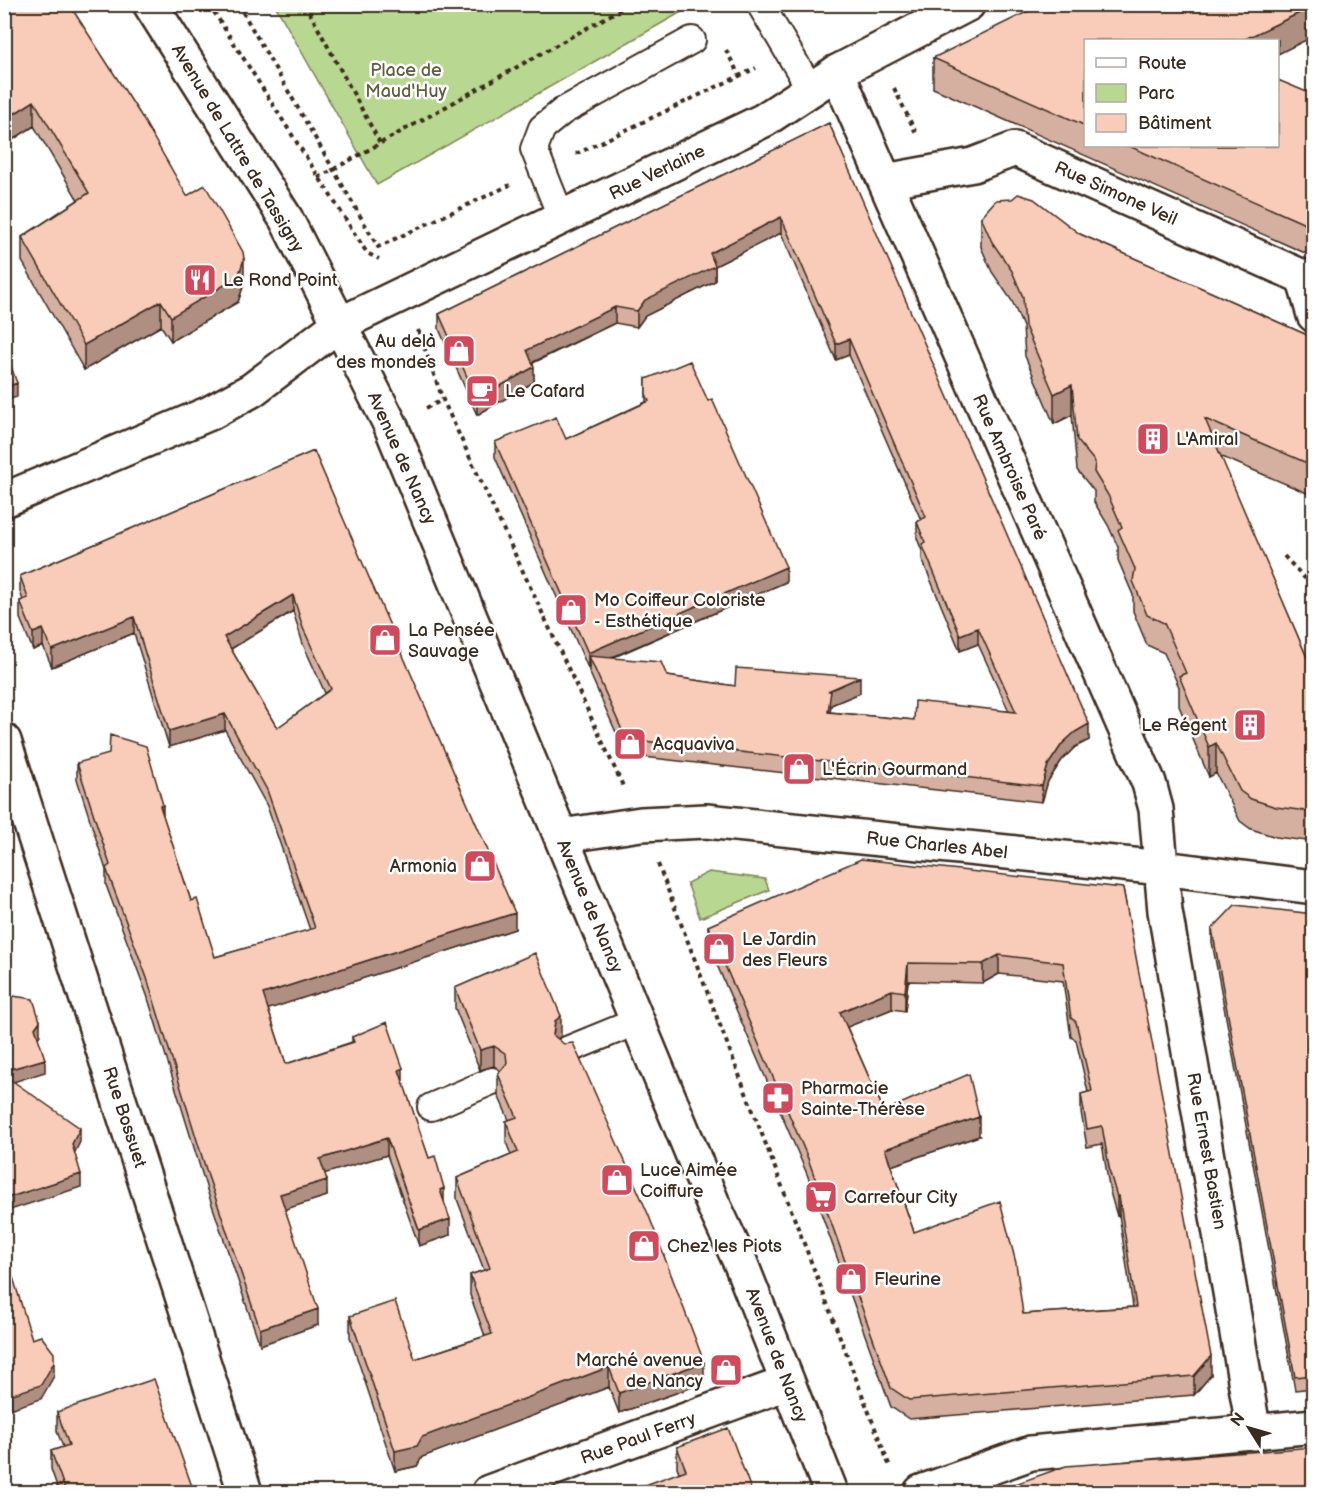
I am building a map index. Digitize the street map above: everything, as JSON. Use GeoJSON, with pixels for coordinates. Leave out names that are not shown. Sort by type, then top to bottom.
{"type":"FeatureCollection","features":[{"type":"Feature","properties":{"kind":"street","name":"Avenue de Lattre de Tassigny"},"geometry":{"type":"LineString","coordinates":[[150,4],[286,219],[338,325]]}},
{"type":"Feature","properties":{"kind":"street","name":"Rue Verlaine"},"geometry":{"type":"LineString","coordinates":[[4,500],[210,412],[252,390],[338,325],[764,120],[824,81],[968,4]]}},
{"type":"Feature","properties":{"kind":"street","name":"Rue Ambroise Paré"},"geometry":{"type":"LineString","coordinates":[[824,81],[885,182],[1149,783],[1156,809],[1162,868]]}},
{"type":"Feature","properties":{"kind":"street","name":"Rue Simone Veil"},"geometry":{"type":"LineString","coordinates":[[885,182],[973,165],[1015,149],[1303,277],[1313,312]]}},
{"type":"Feature","properties":{"kind":"street","name":"Avenue de Nancy"},"geometry":{"type":"LineString","coordinates":[[338,325],[400,449],[712,1204],[741,1264],[831,1492]]}},
{"type":"Feature","properties":{"kind":"street","name":"Rue Bossuet"},"geometry":{"type":"LineString","coordinates":[[4,741],[245,1492]]}},
{"type":"Feature","properties":{"kind":"street","name":"Rue Charles Abel"},"geometry":{"type":"LineString","coordinates":[[561,836],[641,824],[706,821],[1162,868],[1314,887]]}},
{"type":"Feature","properties":{"kind":"street","name":"Rue Ernest Bastien"},"geometry":{"type":"LineString","coordinates":[[1162,868],[1165,911],[1254,1433]]}},
{"type":"Feature","properties":{"kind":"street","name":"Rue Paul Ferry"},"geometry":{"type":"LineString","coordinates":[[489,1492],[787,1383]]}},
{"type":"Feature","properties":{"kind":"street"},"geometry":{"type":"LineString","coordinates":[[921,1492],[1031,1453],[1314,1426]]}},
{"type":"Feature","properties":{"kind":"lane"},"geometry":{"type":"LineString","coordinates":[[760,4],[787,53],[797,63],[824,81]]}},
{"type":"Feature","properties":{"kind":"lane"},"geometry":{"type":"LineString","coordinates":[[562,219],[534,149],[542,128],[563,111],[692,40]]}},
{"type":"Feature","properties":{"kind":"lane"},"geometry":{"type":"LineString","coordinates":[[567,1050],[638,1021]]}},
{"type":"Feature","properties":{"kind":"lane"},"geometry":{"type":"LineString","coordinates":[[431,1107],[492,1081]]}},
{"type":"Feature","properties":{"kind":"path"},"geometry":{"type":"LineString","coordinates":[[209,4],[367,253],[385,262]]}},
{"type":"Feature","properties":{"kind":"path"},"geometry":{"type":"LineString","coordinates":[[238,4],[378,247],[787,53]]}},
{"type":"Feature","properties":{"kind":"path"},"geometry":{"type":"LineString","coordinates":[[305,4],[380,143]]}},
{"type":"Feature","properties":{"kind":"path"},"geometry":{"type":"LineString","coordinates":[[318,178],[630,4]]}},
{"type":"Feature","properties":{"kind":"path"},"geometry":{"type":"LineString","coordinates":[[892,85],[935,174]]}},
{"type":"Feature","properties":{"kind":"path"},"geometry":{"type":"LineString","coordinates":[[417,329],[443,400],[641,824],[892,1473]]}},
{"type":"Feature","properties":{"kind":"path"},"geometry":{"type":"LineString","coordinates":[[1284,556],[1314,588]]}},
{"type":"Feature","properties":{"kind":"green space","name":"Place de Maud'Huy"},"geometry":{"type":"Polygon","coordinates":[[[275,5],[694,5],[377,185],[275,5]]]}},
{"type":"Feature","properties":{"kind":"green space"},"geometry":{"type":"Polygon","coordinates":[[[709,872],[765,879],[769,890],[700,918],[687,883],[709,872]]]}},
{"type":"Feature","properties":{"kind":"building"},"geometry":{"type":"Polygon","coordinates":[[[4,4],[69,4],[140,114],[187,196],[205,185],[243,252],[244,259],[238,277],[171,317],[161,301],[84,345],[22,237],[89,193],[34,101],[6,119],[4,117],[4,4]]]}},
{"type":"Feature","properties":{"kind":"building"},"geometry":{"type":"Polygon","coordinates":[[[1043,4],[1314,4],[1245,39],[1084,39],[1084,125],[933,58],[1043,4]]]}},
{"type":"Feature","properties":{"kind":"building"},"geometry":{"type":"Polygon","coordinates":[[[1279,80],[1314,95],[1314,228],[1131,147],[1279,147],[1279,80]]]}},
{"type":"Feature","properties":{"kind":"building"},"geometry":{"type":"Polygon","coordinates":[[[829,123],[1089,724],[1075,732],[1062,744],[1048,765],[1042,786],[626,739],[589,656],[661,662],[667,676],[735,686],[736,668],[860,677],[828,691],[831,691],[828,712],[914,720],[915,701],[1016,712],[978,628],[960,635],[922,544],[925,542],[917,522],[926,517],[849,339],[836,344],[781,217],[710,253],[715,266],[645,300],[637,311],[615,307],[527,350],[534,367],[477,399],[439,314],[829,123]]]}},
{"type":"Feature","properties":{"kind":"building","name":"L'Amiral"},"geometry":{"type":"Polygon","coordinates":[[[1018,194],[1034,199],[1080,234],[1314,338],[1314,466],[1205,419],[1314,674],[1314,812],[1276,807],[1251,799],[1240,791],[1216,743],[1209,747],[1179,676],[1186,673],[1164,623],[1147,615],[1133,581],[1135,569],[1118,530],[1122,527],[1108,495],[1094,472],[1095,462],[1077,440],[1072,385],[1054,394],[1025,326],[1023,297],[1012,271],[992,242],[981,217],[996,200],[1012,199],[1018,194]]]}},
{"type":"Feature","properties":{"kind":"building"},"geometry":{"type":"Polygon","coordinates":[[[4,347],[17,383],[4,388],[4,347]]]}},
{"type":"Feature","properties":{"kind":"building"},"geometry":{"type":"Polygon","coordinates":[[[690,361],[708,401],[712,399],[786,567],[588,653],[495,442],[556,417],[566,439],[649,401],[646,394],[646,379],[690,361]]]}},
{"type":"Feature","properties":{"kind":"building"},"geometry":{"type":"Polygon","coordinates":[[[314,451],[515,913],[263,994],[286,1064],[354,1042],[352,1037],[387,1022],[403,1068],[399,1070],[429,1158],[435,1156],[444,1188],[440,1190],[450,1219],[419,1230],[387,1138],[320,1159],[327,1180],[280,1194],[318,1309],[260,1329],[208,1176],[147,978],[106,868],[110,865],[77,763],[109,754],[110,735],[146,746],[163,805],[160,806],[191,901],[197,899],[215,957],[315,928],[267,790],[225,714],[169,731],[134,617],[52,650],[43,629],[33,633],[20,601],[28,598],[20,576],[314,451]],[[293,595],[224,637],[277,728],[331,689],[303,628],[293,595]]]}},
{"type":"Feature","properties":{"kind":"building"},"geometry":{"type":"Polygon","coordinates":[[[861,859],[1123,888],[1211,1356],[1194,1376],[909,1400],[891,1388],[807,1156],[708,926],[861,859]],[[999,955],[983,964],[908,963],[905,992],[892,990],[840,1012],[884,1111],[969,1074],[979,1117],[885,1149],[914,1232],[1000,1201],[1016,1263],[1023,1314],[1136,1307],[1119,1196],[1117,1197],[1110,1173],[1102,1126],[1087,1129],[1081,1094],[1092,1091],[1076,1022],[1071,1018],[1063,963],[999,955]]]}},
{"type":"Feature","properties":{"kind":"building"},"geometry":{"type":"Polygon","coordinates":[[[1235,905],[1314,914],[1314,1375],[1295,1377],[1212,929],[1235,905]]]}},
{"type":"Feature","properties":{"kind":"building"},"geometry":{"type":"Polygon","coordinates":[[[535,953],[561,1016],[555,1021],[553,1035],[564,1044],[573,1043],[649,1216],[704,1362],[619,1393],[609,1367],[422,1437],[417,1446],[395,1451],[350,1316],[395,1301],[415,1359],[492,1334],[470,1275],[490,1268],[457,1178],[518,1152],[506,1121],[517,1117],[498,1074],[507,1063],[506,1054],[494,1046],[480,1050],[455,988],[535,953]]]}},
{"type":"Feature","properties":{"kind":"building"},"geometry":{"type":"Polygon","coordinates":[[[13,996],[33,999],[40,1021],[35,1028],[45,1059],[4,1071],[4,999],[13,996]]]}},
{"type":"Feature","properties":{"kind":"building"},"geometry":{"type":"Polygon","coordinates":[[[4,1075],[80,1128],[72,1144],[81,1174],[4,1199],[4,1075]]]}},
{"type":"Feature","properties":{"kind":"building"},"geometry":{"type":"Polygon","coordinates":[[[4,1248],[32,1339],[41,1336],[54,1353],[54,1362],[41,1385],[4,1397],[4,1248]]]}},
{"type":"Feature","properties":{"kind":"building"},"geometry":{"type":"Polygon","coordinates":[[[154,1379],[194,1492],[66,1492],[51,1451],[69,1445],[57,1412],[154,1379]]]}},
{"type":"Feature","properties":{"kind":"building"},"geometry":{"type":"Polygon","coordinates":[[[728,1428],[752,1492],[626,1492],[686,1470],[677,1447],[728,1428]]]}},
{"type":"Feature","properties":{"kind":"building"},"geometry":{"type":"Polygon","coordinates":[[[1314,1447],[1314,1492],[993,1492],[1066,1466],[1314,1447]]]}},
{"type":"Feature","properties":{"kind":"place","name":"Le Rond Point"},"geometry":{"type":"Point","coordinates":[200,280]}},
{"type":"Feature","properties":{"kind":"place","name":"Au delà des mondes"},"geometry":{"type":"Point","coordinates":[459,351]}},
{"type":"Feature","properties":{"kind":"place","name":"Le Cafard"},"geometry":{"type":"Point","coordinates":[482,391]}},
{"type":"Feature","properties":{"kind":"place","name":"L'Amiral"},"geometry":{"type":"Point","coordinates":[1153,439]}},
{"type":"Feature","properties":{"kind":"place","name":"Mo Coiffeur Coloriste - Esthétique"},"geometry":{"type":"Point","coordinates":[571,610]}},
{"type":"Feature","properties":{"kind":"place","name":"La Pensée Sauvage"},"geometry":{"type":"Point","coordinates":[385,640]}},
{"type":"Feature","properties":{"kind":"place","name":"Le Régent"},"geometry":{"type":"Point","coordinates":[1250,725]}},
{"type":"Feature","properties":{"kind":"place","name":"Acquaviva"},"geometry":{"type":"Point","coordinates":[630,744]}},
{"type":"Feature","properties":{"kind":"place","name":"L'Écrin Gourmand"},"geometry":{"type":"Point","coordinates":[799,769]}},
{"type":"Feature","properties":{"kind":"place","name":"Armonia"},"geometry":{"type":"Point","coordinates":[480,866]}},
{"type":"Feature","properties":{"kind":"place","name":"Le Jardin des Fleurs"},"geometry":{"type":"Point","coordinates":[719,949]}},
{"type":"Feature","properties":{"kind":"place","name":"Pharmacie Sainte-Thérèse"},"geometry":{"type":"Point","coordinates":[778,1098]}},
{"type":"Feature","properties":{"kind":"place","name":"Luce Aimée Coiffure"},"geometry":{"type":"Point","coordinates":[617,1180]}},
{"type":"Feature","properties":{"kind":"place","name":"Carrefour City"},"geometry":{"type":"Point","coordinates":[821,1197]}},
{"type":"Feature","properties":{"kind":"place","name":"Chez les Piots"},"geometry":{"type":"Point","coordinates":[644,1246]}},
{"type":"Feature","properties":{"kind":"place","name":"Fleurine"},"geometry":{"type":"Point","coordinates":[851,1279]}},
{"type":"Feature","properties":{"kind":"place","name":"Marché avenue de Nancy"},"geometry":{"type":"Point","coordinates":[726,1370]}}]}
